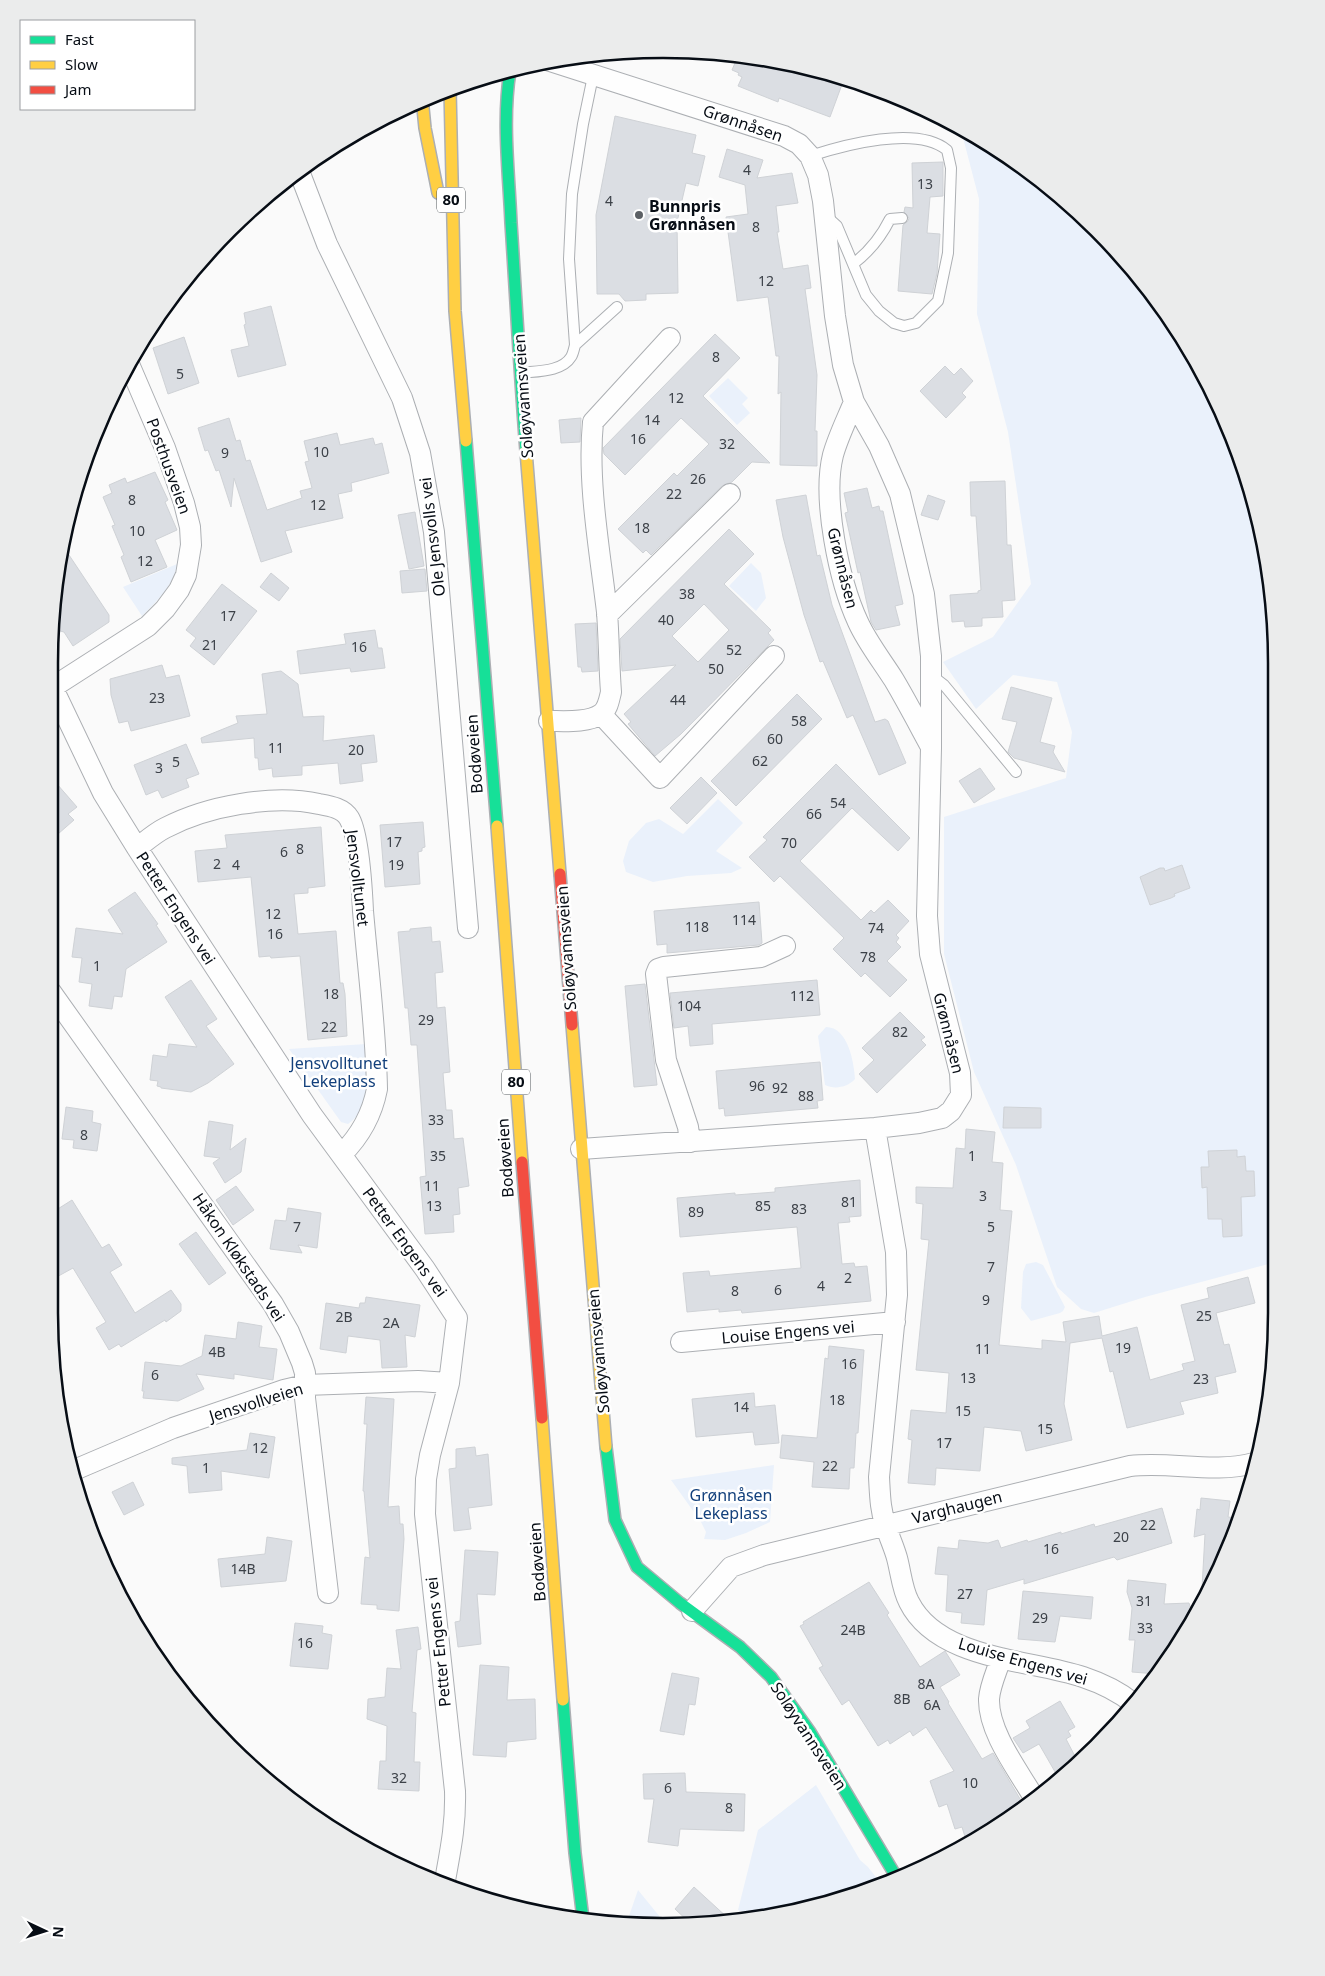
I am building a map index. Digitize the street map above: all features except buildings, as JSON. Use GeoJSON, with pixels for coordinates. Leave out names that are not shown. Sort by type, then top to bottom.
{"type":"FeatureCollection","features":[{"type":"Feature","properties":{"kind":"main road","name":"Soløyvannsveien"},"geometry":{"type":"LineString","coordinates":[[509,77],[506,96],[507,146],[520,373],[549,721],[581,1149],[606,1444],[615,1520],[637,1567],[740,1647],[771,1677],[794,1708],[893,1872]]}},
{"type":"Feature","properties":{"kind":"main road","name":"Bodøveien"},"geometry":{"type":"LineString","coordinates":[[450,97],[455,311]]}},
{"type":"Feature","properties":{"kind":"main road","name":"Bodøveien"},"geometry":{"type":"LineString","coordinates":[[423,108],[425,128],[441,210],[455,311],[482,636],[575,1854],[582,1913]]}},
{"type":"Feature","properties":{"kind":"main road","name":"Bodøveien"},"geometry":{"type":"LineString","coordinates":[[571,1911],[575,1854]]}},
{"type":"Feature","properties":{"kind":"street","name":"Grønnåsen"},"geometry":{"type":"LineString","coordinates":[[564,66],[784,136],[799,144],[810,156],[818,176],[825,215],[835,316],[844,365],[854,402],[879,446],[900,494],[924,594],[931,656],[932,748],[928,925],[930,954],[960,1073],[961,1095],[951,1111],[942,1118],[919,1123],[875,1128],[581,1149]]}},
{"type":"Feature","properties":{"kind":"street","name":"Ole Jensvolls vei"},"geometry":{"type":"LineString","coordinates":[[302,177],[327,244],[402,398],[420,453],[434,532],[468,928]]}},
{"type":"Feature","properties":{"kind":"street"},"geometry":{"type":"LineString","coordinates":[[549,721],[588,718],[601,714],[608,704],[611,692],[607,615],[596,518],[592,448],[593,422],[670,338]]}},
{"type":"Feature","properties":{"kind":"street","name":"Posthusveien"},"geometry":{"type":"LineString","coordinates":[[58,680],[148,626],[165,609],[179,590],[186,574],[191,545],[190,527],[184,503],[165,448],[132,372]]}},
{"type":"Feature","properties":{"kind":"street","name":"Grønnåsen"},"geometry":{"type":"LineString","coordinates":[[854,402],[834,455],[830,479],[830,513],[837,552],[847,595],[858,623],[896,684],[932,748]]}},
{"type":"Feature","properties":{"kind":"street"},"geometry":{"type":"LineString","coordinates":[[607,615],[730,494]]}},
{"type":"Feature","properties":{"kind":"street"},"geometry":{"type":"LineString","coordinates":[[601,714],[660,778],[774,656]]}},
{"type":"Feature","properties":{"kind":"street","name":"Petter Engens vei"},"geometry":{"type":"LineString","coordinates":[[58,699],[103,793],[137,848],[312,1115],[450,1305],[457,1318],[450,1383],[426,1479],[426,1514],[455,1791],[453,1842],[446,1878]]}},
{"type":"Feature","properties":{"kind":"street","name":"Jensvolltunet"},"geometry":{"type":"LineString","coordinates":[[137,848],[164,828],[206,812],[246,803],[278,800],[313,802],[341,810],[349,817],[353,828],[360,875],[378,1089],[369,1118],[353,1143],[342,1154]]}},
{"type":"Feature","properties":{"kind":"street"},"geometry":{"type":"LineString","coordinates":[[690,1142],[688,1127],[666,1060],[657,988],[656,974],[658,969],[761,957],[785,946]]}},
{"type":"Feature","properties":{"kind":"street","name":"Håkon Kløkstads vei"},"geometry":{"type":"LineString","coordinates":[[58,1002],[273,1304],[289,1332],[305,1373],[304,1385],[328,1593]]}},
{"type":"Feature","properties":{"kind":"street","name":"Louise Engens vei"},"geometry":{"type":"LineString","coordinates":[[875,1128],[896,1252],[897,1295],[879,1477],[880,1501],[885,1524],[897,1558],[903,1588],[909,1603],[917,1616],[928,1627],[943,1637],[963,1646],[1002,1658],[1082,1676],[1103,1684],[1127,1699]]}},
{"type":"Feature","properties":{"kind":"street","name":"Louise Engens vei"},"geometry":{"type":"LineString","coordinates":[[681,1342],[895,1322]]}},
{"type":"Feature","properties":{"kind":"street","name":"Jensvollveien"},"geometry":{"type":"LineString","coordinates":[[78,1469],[173,1428],[304,1385],[418,1381],[450,1383]]}},
{"type":"Feature","properties":{"kind":"street","name":"Varghaugen"},"geometry":{"type":"LineString","coordinates":[[692,1611],[731,1567],[764,1555],[885,1524],[1130,1466],[1145,1464],[1247,1470]]}},
{"type":"Feature","properties":{"kind":"street"},"geometry":{"type":"LineString","coordinates":[[1002,1658],[992,1685],[990,1712],[994,1727],[1031,1793]]}},
{"type":"Feature","properties":{"kind":"lane"},"geometry":{"type":"LineString","coordinates":[[520,373],[541,371],[561,366],[571,357],[575,345],[570,259],[572,194],[593,76]]}},
{"type":"Feature","properties":{"kind":"lane"},"geometry":{"type":"LineString","coordinates":[[810,156],[844,145],[910,138],[934,141],[947,150],[951,168],[948,253],[938,301],[916,323],[904,326],[894,323],[879,311],[866,295],[837,226],[825,215]]}},
{"type":"Feature","properties":{"kind":"lane"},"geometry":{"type":"LineString","coordinates":[[853,264],[865,255],[884,232],[890,219],[902,218]]}},
{"type":"Feature","properties":{"kind":"lane"},"geometry":{"type":"LineString","coordinates":[[575,345],[617,308]]}},
{"type":"Feature","properties":{"kind":"lane"},"geometry":{"type":"LineString","coordinates":[[931,675],[944,685],[1016,772]]}},
{"type":"Feature","properties":{"kind":"green space"},"geometry":{"type":"Polygon","coordinates":[[[963,138],[999,159],[1061,208],[1117,264],[1166,326],[1205,395],[1235,468],[1256,544],[1262,584],[1268,662],[1268,1264],[1145,1297],[1094,1313],[1081,1309],[1057,1287],[1016,1165],[974,1072],[944,954],[944,817],[1066,778],[1072,732],[1057,682],[1013,675],[976,709],[943,662],[993,637],[1031,584],[1008,432],[977,314],[979,199],[963,138]]]}},
{"type":"Feature","properties":{"kind":"green space"},"geometry":{"type":"Polygon","coordinates":[[[728,378],[748,398],[742,404],[750,413],[737,425],[709,396],[728,378]]]}},
{"type":"Feature","properties":{"kind":"green space"},"geometry":{"type":"Polygon","coordinates":[[[751,563],[761,573],[766,598],[756,611],[729,586],[751,563]]]}},
{"type":"Feature","properties":{"kind":"green space"},"geometry":{"type":"Polygon","coordinates":[[[177,564],[169,586],[142,616],[123,587],[177,564]]]}},
{"type":"Feature","properties":{"kind":"green space"},"geometry":{"type":"Polygon","coordinates":[[[718,799],[743,823],[716,851],[742,868],[731,873],[687,876],[653,882],[626,872],[623,861],[629,841],[646,823],[659,819],[683,834],[718,799]]]}},
{"type":"Feature","properties":{"kind":"green space"},"geometry":{"type":"Polygon","coordinates":[[[826,1027],[840,1033],[845,1039],[851,1055],[855,1079],[841,1087],[825,1085],[818,1036],[826,1027]]]}},
{"type":"Feature","properties":{"kind":"green space","name":"Jensvolltunet Lekeplass"},"geometry":{"type":"Polygon","coordinates":[[[366,1044],[367,1076],[364,1099],[361,1109],[348,1124],[341,1122],[289,1049],[366,1044]]]}},
{"type":"Feature","properties":{"kind":"green space"},"geometry":{"type":"Polygon","coordinates":[[[1036,1262],[1043,1265],[1065,1307],[1060,1313],[1031,1321],[1021,1308],[1023,1272],[1026,1264],[1036,1262]]]}},
{"type":"Feature","properties":{"kind":"green space","name":"Grønnåsen Lekeplass"},"geometry":{"type":"Polygon","coordinates":[[[774,1465],[770,1522],[725,1540],[704,1539],[706,1532],[701,1522],[671,1480],[774,1465]]]}},
{"type":"Feature","properties":{"kind":"green space"},"geometry":{"type":"Polygon","coordinates":[[[816,1785],[860,1860],[877,1878],[819,1898],[781,1907],[744,1913],[738,1910],[758,1830],[816,1785]]]}},
{"type":"Feature","properties":{"kind":"green space"},"geometry":{"type":"Polygon","coordinates":[[[638,1890],[661,1918],[629,1917],[638,1890]]]}},
{"type":"Feature","properties":{"kind":"traffic: fast"},"geometry":{"type":"LineString","coordinates":[[509,77],[506,109],[507,147],[526,451]]}},
{"type":"Feature","properties":{"kind":"traffic: fast"},"geometry":{"type":"LineString","coordinates":[[466,441],[497,826]]}},
{"type":"Feature","properties":{"kind":"traffic: fast"},"geometry":{"type":"LineString","coordinates":[[606,1447],[615,1520],[637,1567],[680,1603],[740,1647],[771,1677],[810,1732],[894,1872]]}},
{"type":"Feature","properties":{"kind":"traffic: fast"},"geometry":{"type":"LineString","coordinates":[[563,1700],[575,1853],[582,1913]]}},
{"type":"Feature","properties":{"kind":"traffic: slow"},"geometry":{"type":"LineString","coordinates":[[450,97],[455,311],[466,441]]}},
{"type":"Feature","properties":{"kind":"traffic: slow"},"geometry":{"type":"LineString","coordinates":[[423,108],[425,128],[438,193]]}},
{"type":"Feature","properties":{"kind":"traffic: slow"},"geometry":{"type":"LineString","coordinates":[[526,451],[560,874]]}},
{"type":"Feature","properties":{"kind":"traffic: slow"},"geometry":{"type":"LineString","coordinates":[[497,826],[522,1162]]}},
{"type":"Feature","properties":{"kind":"traffic: slow"},"geometry":{"type":"LineString","coordinates":[[572,1025],[606,1447]]}},
{"type":"Feature","properties":{"kind":"traffic: slow"},"geometry":{"type":"LineString","coordinates":[[542,1418],[563,1700]]}},
{"type":"Feature","properties":{"kind":"traffic: jam"},"geometry":{"type":"LineString","coordinates":[[560,874],[572,1025]]}},
{"type":"Feature","properties":{"kind":"traffic: jam"},"geometry":{"type":"LineString","coordinates":[[522,1162],[542,1418]]}},
{"type":"Feature","properties":{"kind":"place","name":"Bunnpris Grønnåsen"},"geometry":{"type":"Point","coordinates":[639,215]}}]}
